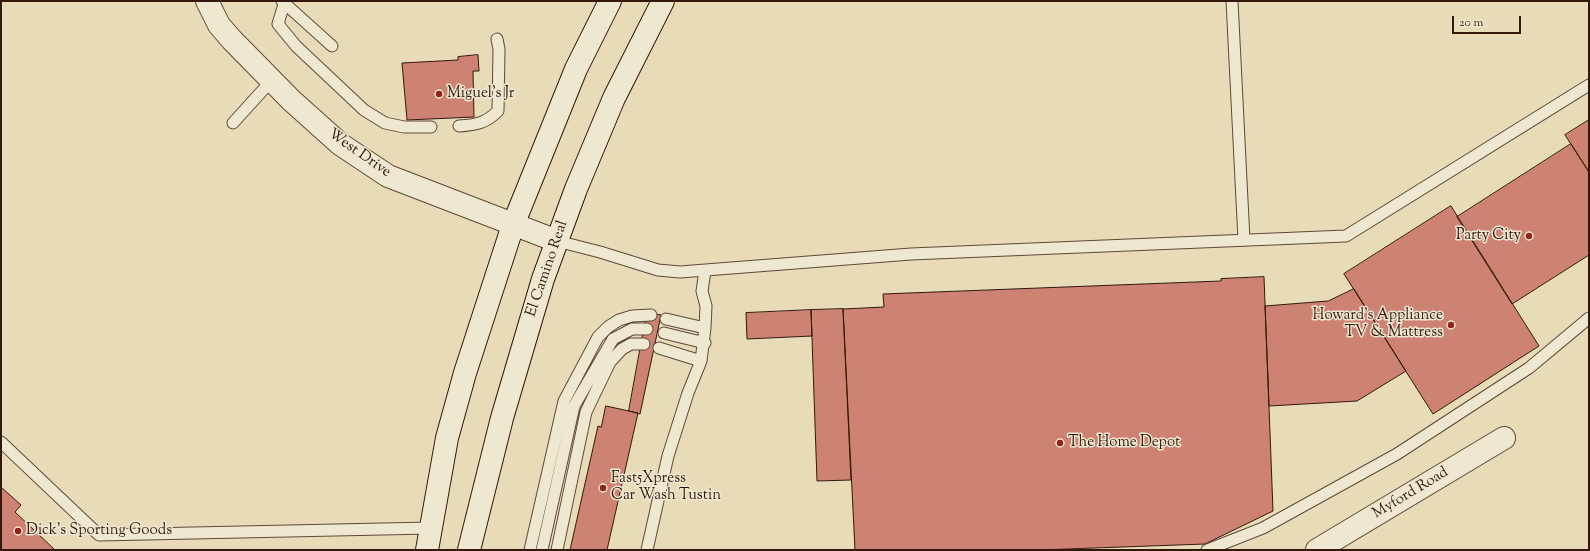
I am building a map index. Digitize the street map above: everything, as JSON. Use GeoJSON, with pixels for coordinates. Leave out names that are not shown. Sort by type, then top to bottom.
{"type":"FeatureCollection","features":[{"type":"Feature","properties":{"kind":"main road","name":"West Drive"},"geometry":{"type":"LineString","coordinates":[[207,1],[225,33],[291,100],[340,144],[388,176],[557,241]]}},
{"type":"Feature","properties":{"kind":"main road","name":"El Camino Real"},"geometry":{"type":"LineString","coordinates":[[469,550],[502,418],[543,279],[576,189],[614,98],[663,1]]}},
{"type":"Feature","properties":{"kind":"main road"},"geometry":{"type":"LineString","coordinates":[[427,550],[447,438],[467,367],[513,225],[570,83],[606,3]]}},
{"type":"Feature","properties":{"kind":"main road","name":"Myford Road"},"geometry":{"type":"LineString","coordinates":[[1317,550],[1504,438]]}},
{"type":"Feature","properties":{"kind":"lane"},"geometry":{"type":"LineString","coordinates":[[1232,1],[1244,240]]}},
{"type":"Feature","properties":{"kind":"lane"},"geometry":{"type":"LineString","coordinates":[[332,46],[283,3],[278,24],[296,46],[364,110],[385,123],[404,127],[430,127]]}},
{"type":"Feature","properties":{"kind":"lane"},"geometry":{"type":"LineString","coordinates":[[459,126],[478,125],[490,120],[498,111],[499,48],[497,39]]}},
{"type":"Feature","properties":{"kind":"lane"},"geometry":{"type":"LineString","coordinates":[[233,123],[272,80]]}},
{"type":"Feature","properties":{"kind":"lane"},"geometry":{"type":"LineString","coordinates":[[557,241],[600,252],[658,270],[705,271],[911,254],[1346,236],[1589,85]]}},
{"type":"Feature","properties":{"kind":"lane"},"geometry":{"type":"LineString","coordinates":[[646,550],[668,456],[688,393],[701,362],[705,342],[706,306],[702,291],[705,271]]}},
{"type":"Feature","properties":{"kind":"lane"},"geometry":{"type":"LineString","coordinates":[[530,550],[564,401],[598,337],[608,326],[619,320],[632,316],[651,315]]}},
{"type":"Feature","properties":{"kind":"lane"},"geometry":{"type":"LineString","coordinates":[[1207,550],[1262,528],[1397,454],[1529,368],[1589,318]]}},
{"type":"Feature","properties":{"kind":"lane"},"geometry":{"type":"LineString","coordinates":[[666,320],[705,328]]}},
{"type":"Feature","properties":{"kind":"lane"},"geometry":{"type":"LineString","coordinates":[[542,550],[574,406],[613,339],[632,329],[647,329]]}},
{"type":"Feature","properties":{"kind":"lane"},"geometry":{"type":"LineString","coordinates":[[664,332],[705,342]]}},
{"type":"Feature","properties":{"kind":"lane"},"geometry":{"type":"LineString","coordinates":[[557,550],[586,412],[610,362],[618,353],[631,344],[644,344]]}},
{"type":"Feature","properties":{"kind":"lane"},"geometry":{"type":"LineString","coordinates":[[659,348],[701,362]]}},
{"type":"Feature","properties":{"kind":"lane"},"geometry":{"type":"LineString","coordinates":[[1,442],[99,535],[430,528]]}},
{"type":"Feature","properties":{"kind":"building","name":"Miguel's Jr"},"geometry":{"type":"Polygon","coordinates":[[[478,55],[479,71],[473,71],[474,117],[407,120],[402,63],[458,60],[458,57],[478,55]]]}},
{"type":"Feature","properties":{"kind":"building"},"geometry":{"type":"Polygon","coordinates":[[[1589,120],[1589,172],[1565,135],[1589,120]]]}},
{"type":"Feature","properties":{"kind":"building","name":"Party City"},"geometry":{"type":"Polygon","coordinates":[[[1571,144],[1589,172],[1589,255],[1512,304],[1457,217],[1571,144]]]}},
{"type":"Feature","properties":{"kind":"building","name":"Howard's Appliance TV & Mattress"},"geometry":{"type":"Polygon","coordinates":[[[1451,206],[1539,346],[1433,414],[1344,274],[1451,206]]]}},
{"type":"Feature","properties":{"kind":"building","name":"The Home Depot"},"geometry":{"type":"Polygon","coordinates":[[[1264,277],[1273,511],[1205,544],[1039,550],[855,550],[843,309],[884,307],[883,294],[1221,281],[1221,279],[1264,277]]]}},
{"type":"Feature","properties":{"kind":"building"},"geometry":{"type":"Polygon","coordinates":[[[1354,289],[1406,371],[1357,401],[1269,406],[1265,306],[1328,301],[1354,289]]]}},
{"type":"Feature","properties":{"kind":"building"},"geometry":{"type":"Polygon","coordinates":[[[843,309],[851,480],[817,481],[811,310],[843,309]]]}},
{"type":"Feature","properties":{"kind":"building"},"geometry":{"type":"Polygon","coordinates":[[[811,310],[812,336],[747,339],[746,313],[811,310]]]}},
{"type":"Feature","properties":{"kind":"building"},"geometry":{"type":"Polygon","coordinates":[[[647,312],[661,315],[640,414],[629,411],[647,312]]]}},
{"type":"Feature","properties":{"kind":"building","name":"Fast5Xpress Car Wash Tustin"},"geometry":{"type":"Polygon","coordinates":[[[606,406],[638,413],[607,550],[570,550],[598,426],[601,427],[606,406]]]}},
{"type":"Feature","properties":{"kind":"building","name":"Dick's Sporting Goods"},"geometry":{"type":"Polygon","coordinates":[[[1,487],[21,505],[15,512],[55,550],[1,550],[1,487]]]}},
{"type":"Feature","properties":{"kind":"place","name":"Miguel's Jr"},"geometry":{"type":"Point","coordinates":[439,94]}},
{"type":"Feature","properties":{"kind":"place","name":"Party City"},"geometry":{"type":"Point","coordinates":[1529,236]}},
{"type":"Feature","properties":{"kind":"place","name":"Howard's Appliance TV & Mattress"},"geometry":{"type":"Point","coordinates":[1451,325]}},
{"type":"Feature","properties":{"kind":"place","name":"The Home Depot"},"geometry":{"type":"Point","coordinates":[1060,443]}},
{"type":"Feature","properties":{"kind":"place","name":"Fast5Xpress Car Wash Tustin"},"geometry":{"type":"Point","coordinates":[603,488]}},
{"type":"Feature","properties":{"kind":"place","name":"Dick's Sporting Goods"},"geometry":{"type":"Point","coordinates":[18,531]}}]}
